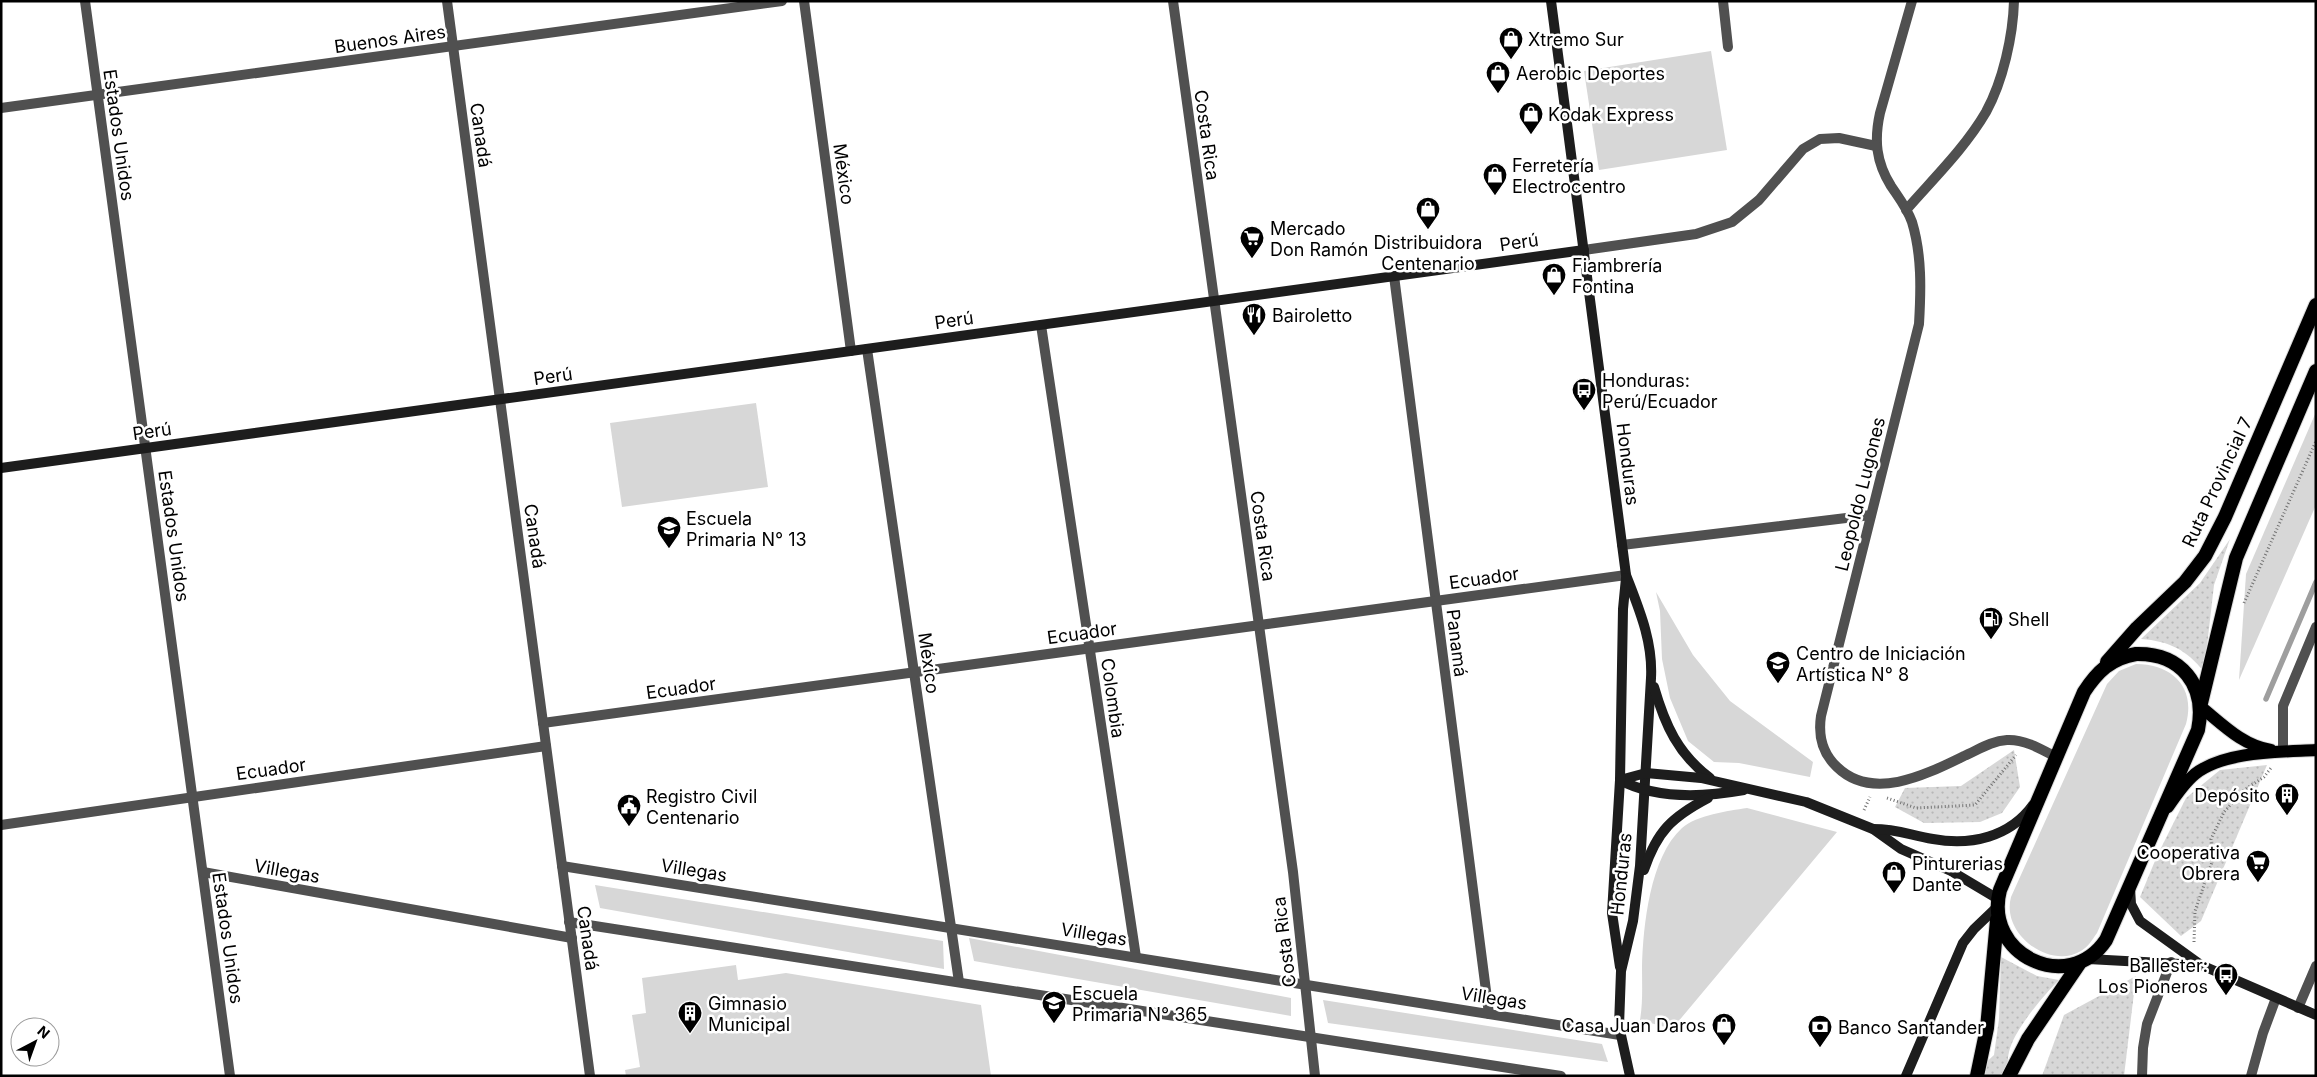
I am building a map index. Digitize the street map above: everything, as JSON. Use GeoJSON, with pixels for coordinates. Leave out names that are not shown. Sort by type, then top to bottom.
{"type":"FeatureCollection","features":[{"type":"Feature","properties":{"kind":"highway","name":"Ruta Provincial 7"},"geometry":{"type":"LineString","coordinates":[[2097,674],[2137,628],[2184,582],[2205,556],[2224,517],[2316,305]]}},
{"type":"Feature","properties":{"kind":"highway"},"geometry":{"type":"LineString","coordinates":[[2009,1076],[2028,1039],[2084,961],[2106,940],[2162,815],[2198,730],[2201,705],[2236,558],[2316,371]]}},
{"type":"Feature","properties":{"kind":"highway"},"geometry":{"type":"LineString","coordinates":[[1977,1076],[1987,1028],[1998,907],[2040,796],[2084,692],[2097,674],[2110,662],[2127,655],[2154,654],[2170,661],[2184,671],[2195,686],[2201,705]]}},
{"type":"Feature","properties":{"kind":"highway"},"geometry":{"type":"LineString","coordinates":[[1998,907],[2000,926],[2009,941],[2030,958],[2053,966],[2070,966],[2084,961]]}},
{"type":"Feature","properties":{"kind":"main road","name":"Honduras"},"geometry":{"type":"LineString","coordinates":[[1551,1],[1626,575],[1649,638],[1651,678],[1638,885],[1633,921],[1621,971]]}},
{"type":"Feature","properties":{"kind":"main road","name":"Perú"},"geometry":{"type":"LineString","coordinates":[[1,468],[1584,250]]}},
{"type":"Feature","properties":{"kind":"main road","name":"Honduras"},"geometry":{"type":"LineString","coordinates":[[1626,575],[1623,609],[1620,780],[1612,913],[1621,971],[1620,1034],[1630,1076]]}},
{"type":"Feature","properties":{"kind":"main road"},"geometry":{"type":"LineString","coordinates":[[1651,678],[1660,710],[1674,740],[1687,758],[1712,780]]}},
{"type":"Feature","properties":{"kind":"main road"},"geometry":{"type":"LineString","coordinates":[[2201,705],[2249,744],[2283,752]]}},
{"type":"Feature","properties":{"kind":"main road"},"geometry":{"type":"LineString","coordinates":[[2162,815],[2186,783],[2207,767],[2236,758],[2316,750]]}},
{"type":"Feature","properties":{"kind":"main road"},"geometry":{"type":"LineString","coordinates":[[1620,780],[1646,773],[1712,780],[1747,790],[1806,802],[1872,829],[1901,849],[1951,871],[1998,907],[1974,928],[1963,943],[1906,1076]]}},
{"type":"Feature","properties":{"kind":"main road"},"geometry":{"type":"LineString","coordinates":[[1620,780],[1645,790],[1696,796],[1712,796],[1747,790]]}},
{"type":"Feature","properties":{"kind":"main road"},"geometry":{"type":"LineString","coordinates":[[1638,885],[1652,848],[1666,827],[1682,813],[1712,796]]}},
{"type":"Feature","properties":{"kind":"main road"},"geometry":{"type":"LineString","coordinates":[[1872,829],[1897,830],[1946,841],[1972,841],[2009,828],[2020,820],[2040,796]]}},
{"type":"Feature","properties":{"kind":"main road"},"geometry":{"type":"LineString","coordinates":[[2130,887],[2131,904],[2140,921],[2201,966],[2316,1015]]}},
{"type":"Feature","properties":{"kind":"main road"},"geometry":{"type":"LineString","coordinates":[[2084,961],[2171,962],[2201,966]]}},
{"type":"Feature","properties":{"kind":"street","name":"Estados Unidos"},"geometry":{"type":"LineString","coordinates":[[85,1],[230,1076]]}},
{"type":"Feature","properties":{"kind":"street","name":"Canadá"},"geometry":{"type":"LineString","coordinates":[[447,1],[590,1076]]}},
{"type":"Feature","properties":{"kind":"street","name":"Buenos Aires"},"geometry":{"type":"LineString","coordinates":[[1,108],[782,1]]}},
{"type":"Feature","properties":{"kind":"street","name":"México"},"geometry":{"type":"LineString","coordinates":[[804,1],[851,351]]}},
{"type":"Feature","properties":{"kind":"street","name":"Costa Rica"},"geometry":{"type":"LineString","coordinates":[[1173,1],[1259,625],[1306,984],[1315,1076]]}},
{"type":"Feature","properties":{"kind":"street"},"geometry":{"type":"LineString","coordinates":[[1724,1],[1728,48]]}},
{"type":"Feature","properties":{"kind":"street","name":"Leopoldo Lugones"},"geometry":{"type":"LineString","coordinates":[[1912,1],[1880,113],[1876,130],[1876,146],[1884,174],[1906,210],[1916,239],[1919,261],[1919,324],[1821,716],[1821,740],[1826,753],[1841,771],[1852,777],[1876,784],[1890,784],[1931,772],[1996,742],[2015,740],[2024,742],[2056,757]]}},
{"type":"Feature","properties":{"kind":"street"},"geometry":{"type":"LineString","coordinates":[[1906,210],[1970,135],[1987,111],[2001,72],[2013,26],[2014,1]]}},
{"type":"Feature","properties":{"kind":"street","name":"Perú"},"geometry":{"type":"LineString","coordinates":[[1584,250],[1696,234],[1732,222],[1759,200],[1803,149],[1820,139],[1839,138],[1876,146]]}},
{"type":"Feature","properties":{"kind":"street","name":"Panamá"},"geometry":{"type":"LineString","coordinates":[[1394,276],[1489,1014]]}},
{"type":"Feature","properties":{"kind":"street","name":"Colombia"},"geometry":{"type":"LineString","coordinates":[[1041,325],[1136,957]]}},
{"type":"Feature","properties":{"kind":"street","name":"México"},"geometry":{"type":"LineString","coordinates":[[867,349],[959,982]]}},
{"type":"Feature","properties":{"kind":"street"},"geometry":{"type":"LineString","coordinates":[[1622,545],[1871,515]]}},
{"type":"Feature","properties":{"kind":"street","name":"Ecuador"},"geometry":{"type":"LineString","coordinates":[[543,723],[1626,575]]}},
{"type":"Feature","properties":{"kind":"street"},"geometry":{"type":"LineString","coordinates":[[2283,752],[2283,706],[2316,627]]}},
{"type":"Feature","properties":{"kind":"street","name":"Ecuador"},"geometry":{"type":"LineString","coordinates":[[1,825],[546,746]]}},
{"type":"Feature","properties":{"kind":"street","name":"Villegas"},"geometry":{"type":"LineString","coordinates":[[562,866],[1620,1034]]}},
{"type":"Feature","properties":{"kind":"street","name":"Villegas"},"geometry":{"type":"LineString","coordinates":[[202,872],[572,938]]}},
{"type":"Feature","properties":{"kind":"street"},"geometry":{"type":"LineString","coordinates":[[569,922],[1561,1076]]}},
{"type":"Feature","properties":{"kind":"street"},"geometry":{"type":"LineString","coordinates":[[2142,1076],[2143,1048],[2147,1024],[2171,962]]}},
{"type":"Feature","properties":{"kind":"street"},"geometry":{"type":"LineString","coordinates":[[2298,1008],[2316,966]]}},
{"type":"Feature","properties":{"kind":"street"},"geometry":{"type":"LineString","coordinates":[[2251,1076],[2263,1033],[2276,998]]}},
{"type":"Feature","properties":{"kind":"path"},"geometry":{"type":"LineString","coordinates":[[2243,604],[2316,441]]}},
{"type":"Feature","properties":{"kind":"path"},"geometry":{"type":"LineString","coordinates":[[1880,796],[1916,808],[1975,805],[2013,759],[2024,742]]}},
{"type":"Feature","properties":{"kind":"path"},"geometry":{"type":"LineString","coordinates":[[2188,957],[2196,938],[2195,911],[2212,862],[2211,839],[2224,812],[2244,790],[2264,777],[2283,752]]}},
{"type":"Feature","properties":{"kind":"path"},"geometry":{"type":"LineString","coordinates":[[1858,823],[1872,793]]}},
{"type":"Feature","properties":{"kind":"shaded area"},"geometry":{"type":"Polygon","coordinates":[[[1711,51],[1727,150],[1599,170],[1584,71],[1711,51]]]}},
{"type":"Feature","properties":{"kind":"shaded area"},"geometry":{"type":"Polygon","coordinates":[[[756,403],[768,487],[622,507],[610,423],[756,403]]]}},
{"type":"Feature","properties":{"kind":"shaded area"},"geometry":{"type":"Polygon","coordinates":[[[2316,412],[2316,505],[2239,680],[2246,574],[2316,412]]]}},
{"type":"Feature","properties":{"kind":"shaded area"},"geometry":{"type":"Polygon","coordinates":[[[2230,539],[2214,585],[2204,672],[2198,664],[2177,648],[2160,642],[2141,639],[2200,583],[2230,539]]]}},
{"type":"Feature","properties":{"kind":"shaded area"},"geometry":{"type":"Polygon","coordinates":[[[1656,592],[1693,655],[1730,701],[1813,762],[1810,777],[1739,763],[1714,762],[1688,741],[1670,698],[1662,659],[1660,611],[1656,592]]]}},
{"type":"Feature","properties":{"kind":"shaded area"},"geometry":{"type":"Polygon","coordinates":[[[2136,664],[2160,668],[2178,680],[2184,689],[2187,699],[2186,724],[2097,933],[2081,951],[2069,956],[2056,956],[2043,952],[2031,945],[2021,935],[2013,924],[2010,911],[2011,897],[2107,684],[2119,671],[2136,664]]]}},
{"type":"Feature","properties":{"kind":"shaded area"},"geometry":{"type":"Polygon","coordinates":[[[2014,750],[2020,787],[2002,813],[1980,822],[1924,823],[1895,807],[1905,788],[1961,786],[2014,750]]]}},
{"type":"Feature","properties":{"kind":"shaded area"},"geometry":{"type":"Polygon","coordinates":[[[2267,765],[2201,921],[2181,936],[2140,897],[2157,856],[2186,798],[2220,770],[2267,765]]]}},
{"type":"Feature","properties":{"kind":"shaded area"},"geometry":{"type":"Polygon","coordinates":[[[1747,808],[1837,832],[1672,1029],[1640,1020],[1644,932],[1650,893],[1662,856],[1671,841],[1688,824],[1713,814],[1747,808]]]}},
{"type":"Feature","properties":{"kind":"shaded area"},"geometry":{"type":"Polygon","coordinates":[[[595,885],[943,941],[944,969],[600,908],[595,885]]]}},
{"type":"Feature","properties":{"kind":"shaded area"},"geometry":{"type":"Polygon","coordinates":[[[969,938],[1291,998],[1291,1016],[974,961],[969,938]]]}},
{"type":"Feature","properties":{"kind":"shaded area"},"geometry":{"type":"Polygon","coordinates":[[[2001,957],[2037,976],[2059,980],[2037,1004],[2012,1043],[2008,1055],[2008,1076],[1979,1076],[1978,1070],[1994,1055],[1999,1019],[2001,957]]]}},
{"type":"Feature","properties":{"kind":"shaded area"},"geometry":{"type":"Polygon","coordinates":[[[736,965],[738,980],[786,973],[981,1005],[991,1076],[626,1076],[625,1070],[640,1067],[632,1015],[646,1013],[642,978],[736,965]]]}},
{"type":"Feature","properties":{"kind":"shaded area"},"geometry":{"type":"Polygon","coordinates":[[[2136,976],[2124,1076],[2042,1076],[2064,1015],[2136,976]]]}},
{"type":"Feature","properties":{"kind":"shaded area"},"geometry":{"type":"Polygon","coordinates":[[[1323,1000],[1602,1044],[1608,1062],[1328,1023],[1323,1000]]]}},
{"type":"Feature","properties":{"kind":"waterway"},"geometry":{"type":"LineString","coordinates":[[2266,699],[2316,582]]}},
{"type":"Feature","properties":{"kind":"place","name":"Xtremo Sur"},"geometry":{"type":"Point","coordinates":[1511,60]}},
{"type":"Feature","properties":{"kind":"place","name":"Aerobic Deportes"},"geometry":{"type":"Point","coordinates":[1498,94]}},
{"type":"Feature","properties":{"kind":"place","name":"Kodak Express"},"geometry":{"type":"Point","coordinates":[1531,135]}},
{"type":"Feature","properties":{"kind":"place","name":"Ferretería Electrocentro"},"geometry":{"type":"Point","coordinates":[1495,196]}},
{"type":"Feature","properties":{"kind":"place","name":"Distribuidora Centenario"},"geometry":{"type":"Point","coordinates":[1428,230]}},
{"type":"Feature","properties":{"kind":"place","name":"Mercado Don Ramón"},"geometry":{"type":"Point","coordinates":[1252,259]}},
{"type":"Feature","properties":{"kind":"place","name":"Fiambrería Fontina"},"geometry":{"type":"Point","coordinates":[1554,296]}},
{"type":"Feature","properties":{"kind":"place","name":"Bairoletto"},"geometry":{"type":"Point","coordinates":[1254,336]}},
{"type":"Feature","properties":{"kind":"place","name":"Honduras: Perú/Ecuador"},"geometry":{"type":"Point","coordinates":[1584,411]}},
{"type":"Feature","properties":{"kind":"place","name":"Escuela Primaria N° 13"},"geometry":{"type":"Point","coordinates":[669,549]}},
{"type":"Feature","properties":{"kind":"place","name":"Shell"},"geometry":{"type":"Point","coordinates":[1991,640]}},
{"type":"Feature","properties":{"kind":"place","name":"Centro de Iniciación Artística N° 8"},"geometry":{"type":"Point","coordinates":[1778,684]}},
{"type":"Feature","properties":{"kind":"place","name":"Depósito"},"geometry":{"type":"Point","coordinates":[2287,816]}},
{"type":"Feature","properties":{"kind":"place","name":"Registro Civil Centenario"},"geometry":{"type":"Point","coordinates":[629,827]}},
{"type":"Feature","properties":{"kind":"place","name":"Cooperativa Obrera"},"geometry":{"type":"Point","coordinates":[2258,883]}},
{"type":"Feature","properties":{"kind":"place","name":"Pinturerias Dante"},"geometry":{"type":"Point","coordinates":[1894,894]}},
{"type":"Feature","properties":{"kind":"place","name":"Ballester: Los Pioneros"},"geometry":{"type":"Point","coordinates":[2226,996]}},
{"type":"Feature","properties":{"kind":"place","name":"Escuela Primaria N° 365"},"geometry":{"type":"Point","coordinates":[1054,1024]}},
{"type":"Feature","properties":{"kind":"place","name":"Gimnasio Municipal"},"geometry":{"type":"Point","coordinates":[690,1034]}},
{"type":"Feature","properties":{"kind":"place","name":"Casa Juan Daros"},"geometry":{"type":"Point","coordinates":[1724,1046]}},
{"type":"Feature","properties":{"kind":"place","name":"Banco Santander"},"geometry":{"type":"Point","coordinates":[1820,1048]}}]}
